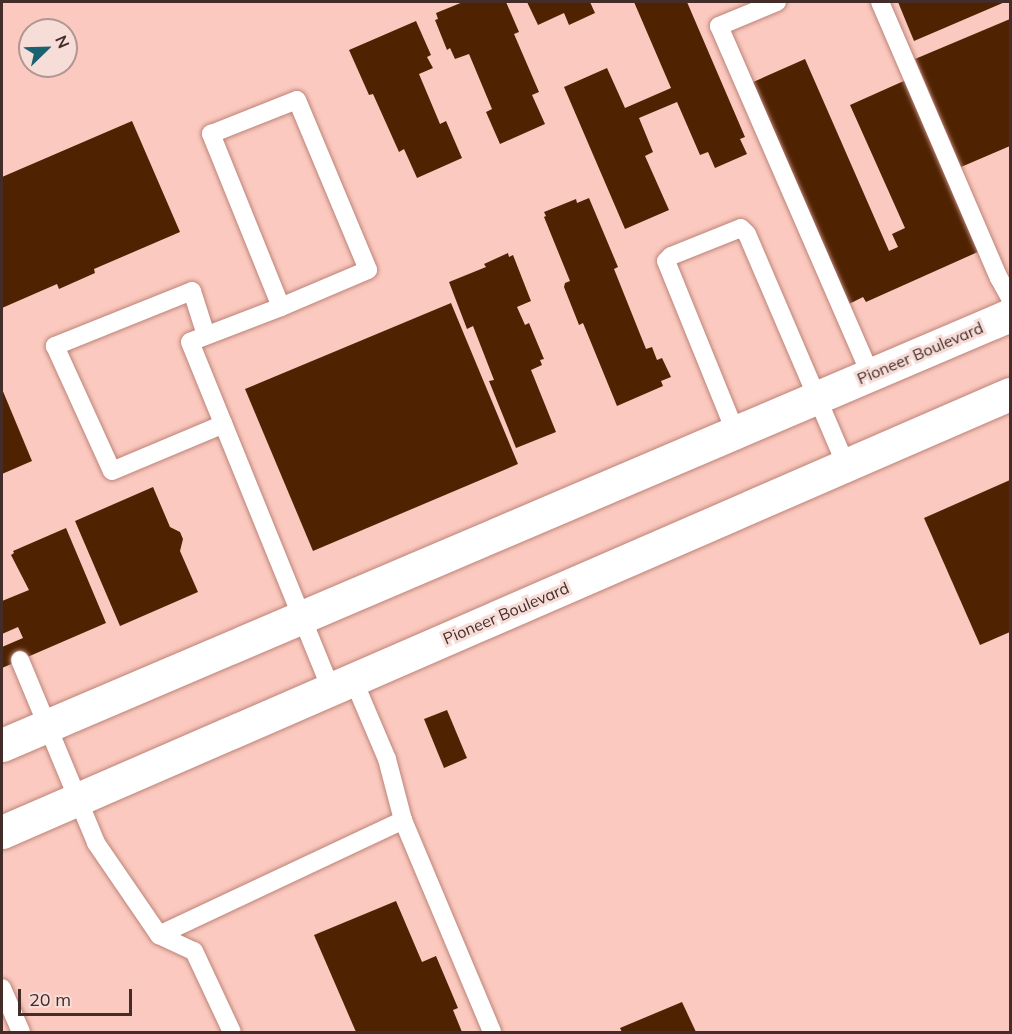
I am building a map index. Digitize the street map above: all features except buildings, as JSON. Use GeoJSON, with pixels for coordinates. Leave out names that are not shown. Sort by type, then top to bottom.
{"type":"FeatureCollection","features":[{"type":"Feature","properties":{"kind":"main road","name":"Pioneer Boulevard"},"geometry":{"type":"LineString","coordinates":[[2,745],[1011,315]]}},
{"type":"Feature","properties":{"kind":"main road","name":"Pioneer Boulevard"},"geometry":{"type":"LineString","coordinates":[[2,832],[1011,394]]}},
{"type":"Feature","properties":{"kind":"lane"},"geometry":{"type":"LineString","coordinates":[[777,2],[719,26],[870,374]]}},
{"type":"Feature","properties":{"kind":"lane"},"geometry":{"type":"LineString","coordinates":[[880,2],[994,267],[1011,298]]}},
{"type":"Feature","properties":{"kind":"lane"},"geometry":{"type":"LineString","coordinates":[[281,307],[211,134],[297,100],[368,270],[281,307],[190,342],[302,617],[387,759],[403,820],[492,1032]]}},
{"type":"Feature","properties":{"kind":"lane"},"geometry":{"type":"LineString","coordinates":[[735,431],[666,267],[666,261],[671,256],[741,228],[747,234],[846,465]]}},
{"type":"Feature","properties":{"kind":"lane"},"geometry":{"type":"LineString","coordinates":[[206,335],[192,291],[55,346],[112,471],[224,424]]}},
{"type":"Feature","properties":{"kind":"lane"},"geometry":{"type":"LineString","coordinates":[[20,660],[96,843],[159,934],[194,951],[232,1032]]}},
{"type":"Feature","properties":{"kind":"lane"},"geometry":{"type":"LineString","coordinates":[[159,934],[403,820]]}},
{"type":"Feature","properties":{"kind":"lane"},"geometry":{"type":"LineString","coordinates":[[2,988],[21,1032]]}}]}
